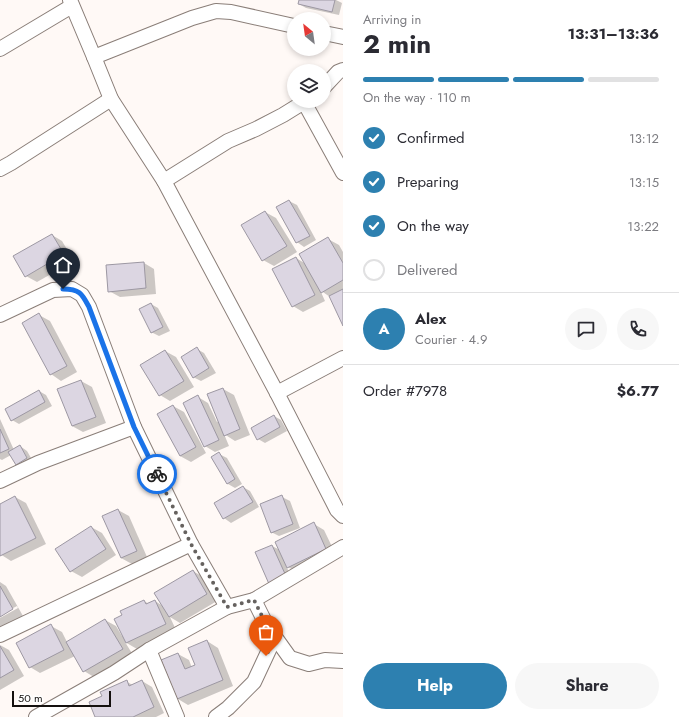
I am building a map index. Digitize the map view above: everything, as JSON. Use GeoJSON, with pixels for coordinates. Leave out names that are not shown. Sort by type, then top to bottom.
{"type":"FeatureCollection","features":[{"type":"Feature","properties":{"kind":"street"},"geometry":{"type":"LineString","coordinates":[[0,49],[71,3],[111,99],[164,181],[341,510]]}},
{"type":"Feature","properties":{"kind":"street"},"geometry":{"type":"LineString","coordinates":[[94,56],[192,18],[216,11],[231,12],[287,24]]}},
{"type":"Feature","properties":{"kind":"street"},"geometry":{"type":"LineString","coordinates":[[331,34],[343,37]]}},
{"type":"Feature","properties":{"kind":"street"},"geometry":{"type":"LineString","coordinates":[[331,80],[338,72],[343,70]]}},
{"type":"Feature","properties":{"kind":"street"},"geometry":{"type":"LineString","coordinates":[[0,169],[111,99]]}},
{"type":"Feature","properties":{"kind":"street"},"geometry":{"type":"LineString","coordinates":[[164,181],[228,141],[256,129],[295,108]]}},
{"type":"Feature","properties":{"kind":"street"},"geometry":{"type":"LineString","coordinates":[[308,108],[343,173]]}},
{"type":"Feature","properties":{"kind":"street"},"geometry":{"type":"LineString","coordinates":[[0,315],[53,290],[72,289],[82,295],[89,307],[134,427],[191,544],[227,607]]}},
{"type":"Feature","properties":{"kind":"street"},"geometry":{"type":"LineString","coordinates":[[277,393],[343,358]]}},
{"type":"Feature","properties":{"kind":"street"},"geometry":{"type":"LineString","coordinates":[[0,481],[38,462],[134,427]]}},
{"type":"Feature","properties":{"kind":"street"},"geometry":{"type":"LineString","coordinates":[[0,635],[191,544]]}},
{"type":"Feature","properties":{"kind":"street"},"geometry":{"type":"LineString","coordinates":[[36,717],[114,673],[149,650],[227,607],[254,600],[343,547]]}},
{"type":"Feature","properties":{"kind":"street"},"geometry":{"type":"LineString","coordinates":[[254,600],[265,622],[290,658],[309,664],[325,660],[343,661]]}},
{"type":"Feature","properties":{"kind":"street"},"geometry":{"type":"LineString","coordinates":[[216,717],[228,708],[254,682],[275,637]]}},
{"type":"Feature","properties":{"kind":"street"},"geometry":{"type":"LineString","coordinates":[[149,650],[177,717]]}},
{"type":"Feature","properties":{"kind":"building"},"geometry":{"type":"Polygon","coordinates":[[[299,0],[335,0],[332,12],[298,4],[299,0]]]}},
{"type":"Feature","properties":{"kind":"building"},"geometry":{"type":"Polygon","coordinates":[[[289,200],[310,236],[296,243],[276,207],[289,200]]]}},
{"type":"Feature","properties":{"kind":"building"},"geometry":{"type":"Polygon","coordinates":[[[265,211],[287,246],[262,261],[241,225],[265,211]]]}},
{"type":"Feature","properties":{"kind":"building"},"geometry":{"type":"Polygon","coordinates":[[[52,234],[64,254],[25,277],[13,256],[52,234]]]}},
{"type":"Feature","properties":{"kind":"building"},"geometry":{"type":"Polygon","coordinates":[[[328,237],[343,263],[343,280],[321,293],[299,254],[328,237]]]}},
{"type":"Feature","properties":{"kind":"building"},"geometry":{"type":"Polygon","coordinates":[[[296,257],[315,295],[292,307],[272,269],[296,257]]]}},
{"type":"Feature","properties":{"kind":"building"},"geometry":{"type":"Polygon","coordinates":[[[144,262],[146,288],[108,292],[106,265],[144,262]]]}},
{"type":"Feature","properties":{"kind":"building"},"geometry":{"type":"Polygon","coordinates":[[[343,289],[343,326],[329,296],[343,289]]]}},
{"type":"Feature","properties":{"kind":"building"},"geometry":{"type":"Polygon","coordinates":[[[151,303],[163,327],[151,333],[139,309],[151,303]]]}},
{"type":"Feature","properties":{"kind":"building"},"geometry":{"type":"Polygon","coordinates":[[[39,313],[67,366],[50,375],[22,323],[39,313]]]}},
{"type":"Feature","properties":{"kind":"building"},"geometry":{"type":"Polygon","coordinates":[[[197,347],[209,368],[193,378],[181,357],[197,347]]]}},
{"type":"Feature","properties":{"kind":"building"},"geometry":{"type":"Polygon","coordinates":[[[165,350],[184,381],[159,396],[140,365],[165,350]]]}},
{"type":"Feature","properties":{"kind":"building"},"geometry":{"type":"Polygon","coordinates":[[[81,380],[96,417],[72,426],[57,389],[81,380]]]}},
{"type":"Feature","properties":{"kind":"building"},"geometry":{"type":"Polygon","coordinates":[[[223,388],[240,429],[224,436],[207,394],[223,388]]]}},
{"type":"Feature","properties":{"kind":"building"},"geometry":{"type":"Polygon","coordinates":[[[39,390],[45,402],[11,421],[5,409],[39,390]]]}},
{"type":"Feature","properties":{"kind":"building"},"geometry":{"type":"Polygon","coordinates":[[[198,395],[219,440],[204,447],[183,403],[198,395]]]}},
{"type":"Feature","properties":{"kind":"building"},"geometry":{"type":"Polygon","coordinates":[[[173,405],[196,447],[180,456],[157,414],[173,405]]]}},
{"type":"Feature","properties":{"kind":"building"},"geometry":{"type":"Polygon","coordinates":[[[274,415],[280,427],[257,440],[251,428],[274,415]]]}},
{"type":"Feature","properties":{"kind":"building"},"geometry":{"type":"Polygon","coordinates":[[[0,429],[9,449],[0,453],[0,429]]]}},
{"type":"Feature","properties":{"kind":"building"},"geometry":{"type":"Polygon","coordinates":[[[20,445],[27,458],[16,465],[8,452],[20,445]]]}},
{"type":"Feature","properties":{"kind":"building"},"geometry":{"type":"Polygon","coordinates":[[[219,452],[235,479],[227,484],[211,457],[219,452]]]}},
{"type":"Feature","properties":{"kind":"building"},"geometry":{"type":"Polygon","coordinates":[[[243,486],[253,502],[223,519],[214,503],[243,486]]]}},
{"type":"Feature","properties":{"kind":"building"},"geometry":{"type":"Polygon","coordinates":[[[282,495],[293,524],[271,533],[260,504],[282,495]]]}},
{"type":"Feature","properties":{"kind":"building"},"geometry":{"type":"Polygon","coordinates":[[[15,496],[36,538],[0,556],[0,504],[15,496]]]}},
{"type":"Feature","properties":{"kind":"building"},"geometry":{"type":"Polygon","coordinates":[[[118,509],[137,551],[121,558],[102,516],[118,509]]]}},
{"type":"Feature","properties":{"kind":"building"},"geometry":{"type":"Polygon","coordinates":[[[314,522],[326,549],[287,568],[275,542],[314,522]]]}},
{"type":"Feature","properties":{"kind":"building"},"geometry":{"type":"Polygon","coordinates":[[[91,526],[106,549],[70,572],[55,549],[91,526]]]}},
{"type":"Feature","properties":{"kind":"building"},"geometry":{"type":"Polygon","coordinates":[[[272,545],[286,576],[269,584],[255,552],[272,545]]]}},
{"type":"Feature","properties":{"kind":"building"},"geometry":{"type":"Polygon","coordinates":[[[193,570],[207,594],[169,617],[154,593],[193,570]]]}},
{"type":"Feature","properties":{"kind":"building"},"geometry":{"type":"Polygon","coordinates":[[[0,586],[13,609],[0,617],[0,586]]]}},
{"type":"Feature","properties":{"kind":"building"},"geometry":{"type":"Polygon","coordinates":[[[144,600],[146,604],[155,600],[166,624],[126,643],[114,619],[122,615],[120,611],[144,600]]]}},
{"type":"Feature","properties":{"kind":"building"},"geometry":{"type":"Polygon","coordinates":[[[105,619],[123,649],[83,672],[66,642],[105,619]]]}},
{"type":"Feature","properties":{"kind":"building"},"geometry":{"type":"Polygon","coordinates":[[[51,624],[64,650],[29,668],[16,643],[51,624]]]}},
{"type":"Feature","properties":{"kind":"building"},"geometry":{"type":"Polygon","coordinates":[[[207,640],[223,680],[177,699],[161,660],[178,653],[185,669],[195,665],[188,648],[207,640]]]}},
{"type":"Feature","properties":{"kind":"building"},"geometry":{"type":"Polygon","coordinates":[[[0,646],[14,670],[0,678],[0,646]]]}},
{"type":"Feature","properties":{"kind":"building"},"geometry":{"type":"Polygon","coordinates":[[[127,680],[129,686],[142,680],[154,707],[133,717],[95,717],[89,702],[102,696],[100,692],[127,680]]]}},
{"type":"Feature","properties":{"kind":"way so far"},"geometry":{"type":"LineString","coordinates":[[157,474],[191,544],[227,607],[254,600],[265,622],[275,637],[266,656]]}},
{"type":"Feature","properties":{"kind":"route"},"geometry":{"type":"LineString","coordinates":[[63,289],[72,289],[82,295],[89,307],[134,427],[157,474]]}}]}
